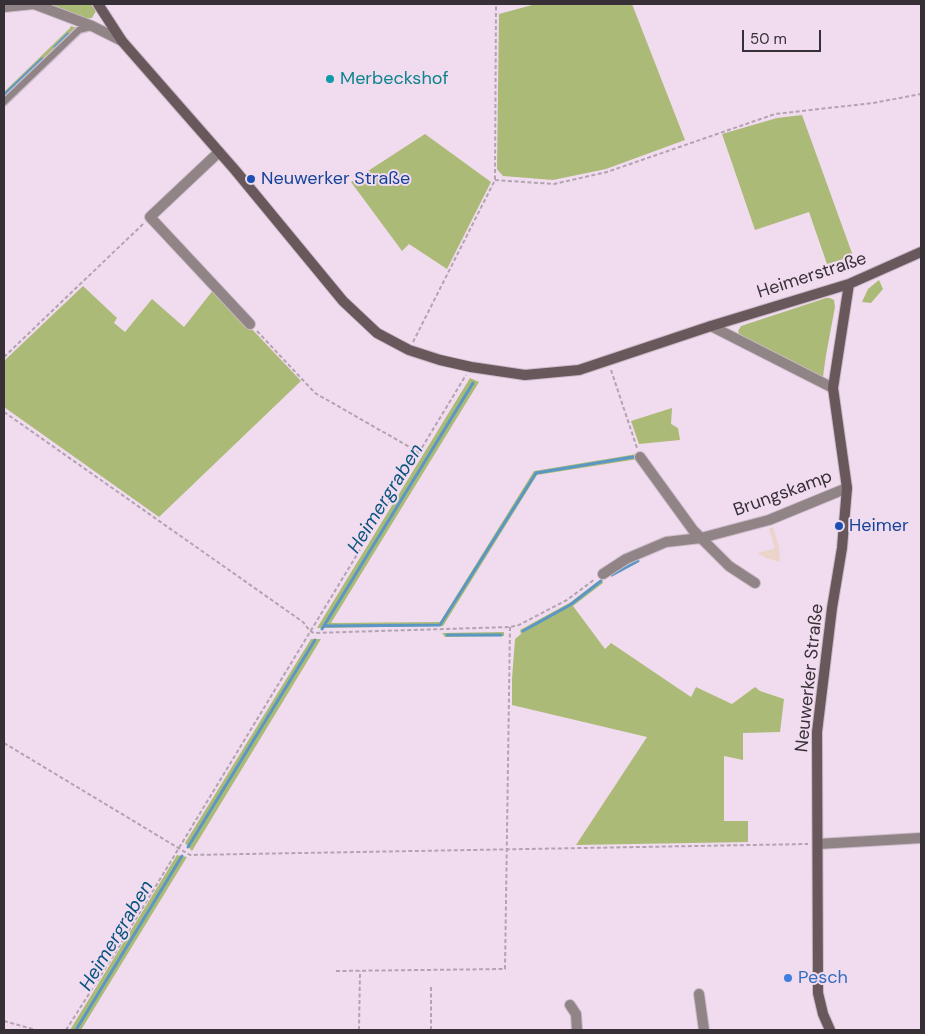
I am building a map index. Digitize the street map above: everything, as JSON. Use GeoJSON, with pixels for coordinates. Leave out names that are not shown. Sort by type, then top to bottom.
{"type":"FeatureCollection","features":[{"type":"Feature","properties":{"kind":"street"},"geometry":{"type":"LineString","coordinates":[[4,7],[34,4],[92,26],[122,41]]}},
{"type":"Feature","properties":{"kind":"street"},"geometry":{"type":"LineString","coordinates":[[98,4],[122,41],[219,152],[343,301],[377,333],[409,350],[471,367],[525,375],[579,370],[711,326],[833,388]]}},
{"type":"Feature","properties":{"kind":"street"},"geometry":{"type":"LineString","coordinates":[[219,152],[150,217],[250,324]]}},
{"type":"Feature","properties":{"kind":"street","name":"Heimerstraße"},"geometry":{"type":"LineString","coordinates":[[711,326],[849,284],[921,252]]}},
{"type":"Feature","properties":{"kind":"street","name":"Neuwerker Straße"},"geometry":{"type":"LineString","coordinates":[[830,1030],[823,1014],[818,993],[818,732],[832,608],[842,548],[847,488],[833,388],[849,284]]}},
{"type":"Feature","properties":{"kind":"street"},"geometry":{"type":"LineString","coordinates":[[640,458],[693,530],[729,566],[755,583]]}},
{"type":"Feature","properties":{"kind":"street","name":"Brungskamp"},"geometry":{"type":"LineString","coordinates":[[602,574],[626,559],[666,542],[701,538],[769,520],[847,488]]}},
{"type":"Feature","properties":{"kind":"street"},"geometry":{"type":"LineString","coordinates":[[818,844],[921,838]]}},
{"type":"Feature","properties":{"kind":"street"},"geometry":{"type":"LineString","coordinates":[[699,994],[704,1030]]}},
{"type":"Feature","properties":{"kind":"street"},"geometry":{"type":"LineString","coordinates":[[570,1005],[576,1014],[578,1030]]}},
{"type":"Feature","properties":{"kind":"lane"},"geometry":{"type":"LineString","coordinates":[[4,102],[79,30],[92,26]]}},
{"type":"Feature","properties":{"kind":"path"},"geometry":{"type":"LineString","coordinates":[[409,350],[494,180],[496,4]]}},
{"type":"Feature","properties":{"kind":"path"},"geometry":{"type":"LineString","coordinates":[[494,180],[554,184],[607,172],[775,114],[873,103],[921,94]]}},
{"type":"Feature","properties":{"kind":"path"},"geometry":{"type":"LineString","coordinates":[[4,357],[150,217]]}},
{"type":"Feature","properties":{"kind":"path"},"geometry":{"type":"LineString","coordinates":[[250,324],[315,393],[420,453]]}},
{"type":"Feature","properties":{"kind":"path"},"geometry":{"type":"LineString","coordinates":[[608,360],[640,458]]}},
{"type":"Feature","properties":{"kind":"path"},"geometry":{"type":"LineString","coordinates":[[66,1030],[117,950],[471,367]]}},
{"type":"Feature","properties":{"kind":"path"},"geometry":{"type":"LineString","coordinates":[[4,412],[304,622],[310,631],[314,633],[510,627],[518,625],[568,600],[602,574]]}},
{"type":"Feature","properties":{"kind":"path"},"geometry":{"type":"LineString","coordinates":[[336,971],[505,968],[510,627]]}},
{"type":"Feature","properties":{"kind":"path"},"geometry":{"type":"LineString","coordinates":[[4,744],[190,855],[818,844]]}},
{"type":"Feature","properties":{"kind":"path"},"geometry":{"type":"LineString","coordinates":[[359,1030],[360,970]]}},
{"type":"Feature","properties":{"kind":"path"},"geometry":{"type":"LineString","coordinates":[[430,1030],[431,986]]}},
{"type":"Feature","properties":{"kind":"path"},"geometry":{"type":"LineString","coordinates":[[4,1021],[36,1030]]}},
{"type":"Feature","properties":{"kind":"shaded area"},"geometry":{"type":"Polygon","coordinates":[[[773,527],[779,547],[780,562],[766,558],[758,553],[775,548],[769,529],[773,527]]]}},
{"type":"Feature","properties":{"kind":"green space"},"geometry":{"type":"Polygon","coordinates":[[[48,4],[91,4],[96,11],[92,18],[84,19],[48,4]]]}},
{"type":"Feature","properties":{"kind":"green space"},"geometry":{"type":"Polygon","coordinates":[[[536,4],[632,4],[685,140],[606,169],[553,180],[503,176],[497,169],[499,14],[536,4]]]}},
{"type":"Feature","properties":{"kind":"green space"},"geometry":{"type":"Polygon","coordinates":[[[71,26],[77,28],[4,98],[4,92],[71,26]]]}},
{"type":"Feature","properties":{"kind":"green space"},"geometry":{"type":"Polygon","coordinates":[[[802,115],[853,256],[827,264],[809,212],[755,230],[722,134],[777,118],[802,115]]]}},
{"type":"Feature","properties":{"kind":"green space"},"geometry":{"type":"Polygon","coordinates":[[[425,134],[491,182],[447,269],[409,244],[402,251],[351,182],[425,134]]]}},
{"type":"Feature","properties":{"kind":"green space"},"geometry":{"type":"Polygon","coordinates":[[[879,280],[883,289],[871,303],[862,302],[868,289],[879,280]]]}},
{"type":"Feature","properties":{"kind":"green space"},"geometry":{"type":"Polygon","coordinates":[[[83,286],[117,318],[114,323],[125,332],[152,299],[184,327],[214,289],[301,381],[159,517],[4,407],[4,361],[83,286]]]}},
{"type":"Feature","properties":{"kind":"green space"},"geometry":{"type":"Polygon","coordinates":[[[826,298],[834,300],[835,307],[823,377],[820,379],[786,358],[741,338],[738,331],[741,326],[826,298]]]}},
{"type":"Feature","properties":{"kind":"green space"},"geometry":{"type":"Polygon","coordinates":[[[470,378],[479,382],[331,623],[440,622],[534,471],[637,454],[638,459],[537,475],[443,626],[317,628],[470,378]]]}},
{"type":"Feature","properties":{"kind":"green space"},"geometry":{"type":"Polygon","coordinates":[[[672,408],[671,424],[678,428],[680,440],[639,444],[631,421],[672,408]]]}},
{"type":"Feature","properties":{"kind":"green space"},"geometry":{"type":"Polygon","coordinates":[[[601,579],[603,583],[573,606],[605,649],[611,643],[691,697],[696,687],[732,704],[755,687],[760,691],[784,699],[780,732],[743,733],[743,760],[724,756],[724,821],[748,821],[748,842],[576,845],[647,737],[512,705],[515,639],[521,634],[520,630],[571,602],[601,579]]]}},
{"type":"Feature","properties":{"kind":"green space"},"geometry":{"type":"Polygon","coordinates":[[[504,632],[504,636],[445,637],[442,633],[504,632]]]}},
{"type":"Feature","properties":{"kind":"green space"},"geometry":{"type":"Polygon","coordinates":[[[311,639],[321,639],[192,851],[185,843],[311,639]]]}},
{"type":"Feature","properties":{"kind":"green space"},"geometry":{"type":"Polygon","coordinates":[[[177,855],[187,857],[81,1030],[70,1030],[177,855]]]}},
{"type":"Feature","properties":{"kind":"waterway"},"geometry":{"type":"LineString","coordinates":[[55,47],[68,34]]}},
{"type":"Feature","properties":{"kind":"waterway"},"geometry":{"type":"LineString","coordinates":[[4,95],[42,59]]}},
{"type":"Feature","properties":{"kind":"waterway","name":"Heimergraben"},"geometry":{"type":"LineString","coordinates":[[322,629],[473,383]]}},
{"type":"Feature","properties":{"kind":"waterway"},"geometry":{"type":"LineString","coordinates":[[324,626],[440,625],[536,473],[633,457]]}},
{"type":"Feature","properties":{"kind":"waterway"},"geometry":{"type":"LineString","coordinates":[[612,575],[638,561]]}},
{"type":"Feature","properties":{"kind":"waterway"},"geometry":{"type":"LineString","coordinates":[[523,631],[570,605],[601,581]]}},
{"type":"Feature","properties":{"kind":"waterway"},"geometry":{"type":"LineString","coordinates":[[447,635],[501,635]]}},
{"type":"Feature","properties":{"kind":"waterway","name":"Heimergraben"},"geometry":{"type":"LineString","coordinates":[[188,847],[315,640]]}},
{"type":"Feature","properties":{"kind":"waterway","name":"Heimergraben"},"geometry":{"type":"LineString","coordinates":[[76,1030],[182,856]]}},
{"type":"Feature","properties":{"kind":"place","name":"Merbeckshof"},"geometry":{"type":"Point","coordinates":[330,79]}},
{"type":"Feature","properties":{"kind":"place","name":"Neuwerker Straße"},"geometry":{"type":"Point","coordinates":[251,179]}},
{"type":"Feature","properties":{"kind":"place","name":"Heimer"},"geometry":{"type":"Point","coordinates":[839,526]}},
{"type":"Feature","properties":{"kind":"place","name":"Pesch"},"geometry":{"type":"Point","coordinates":[788,978]}}]}
